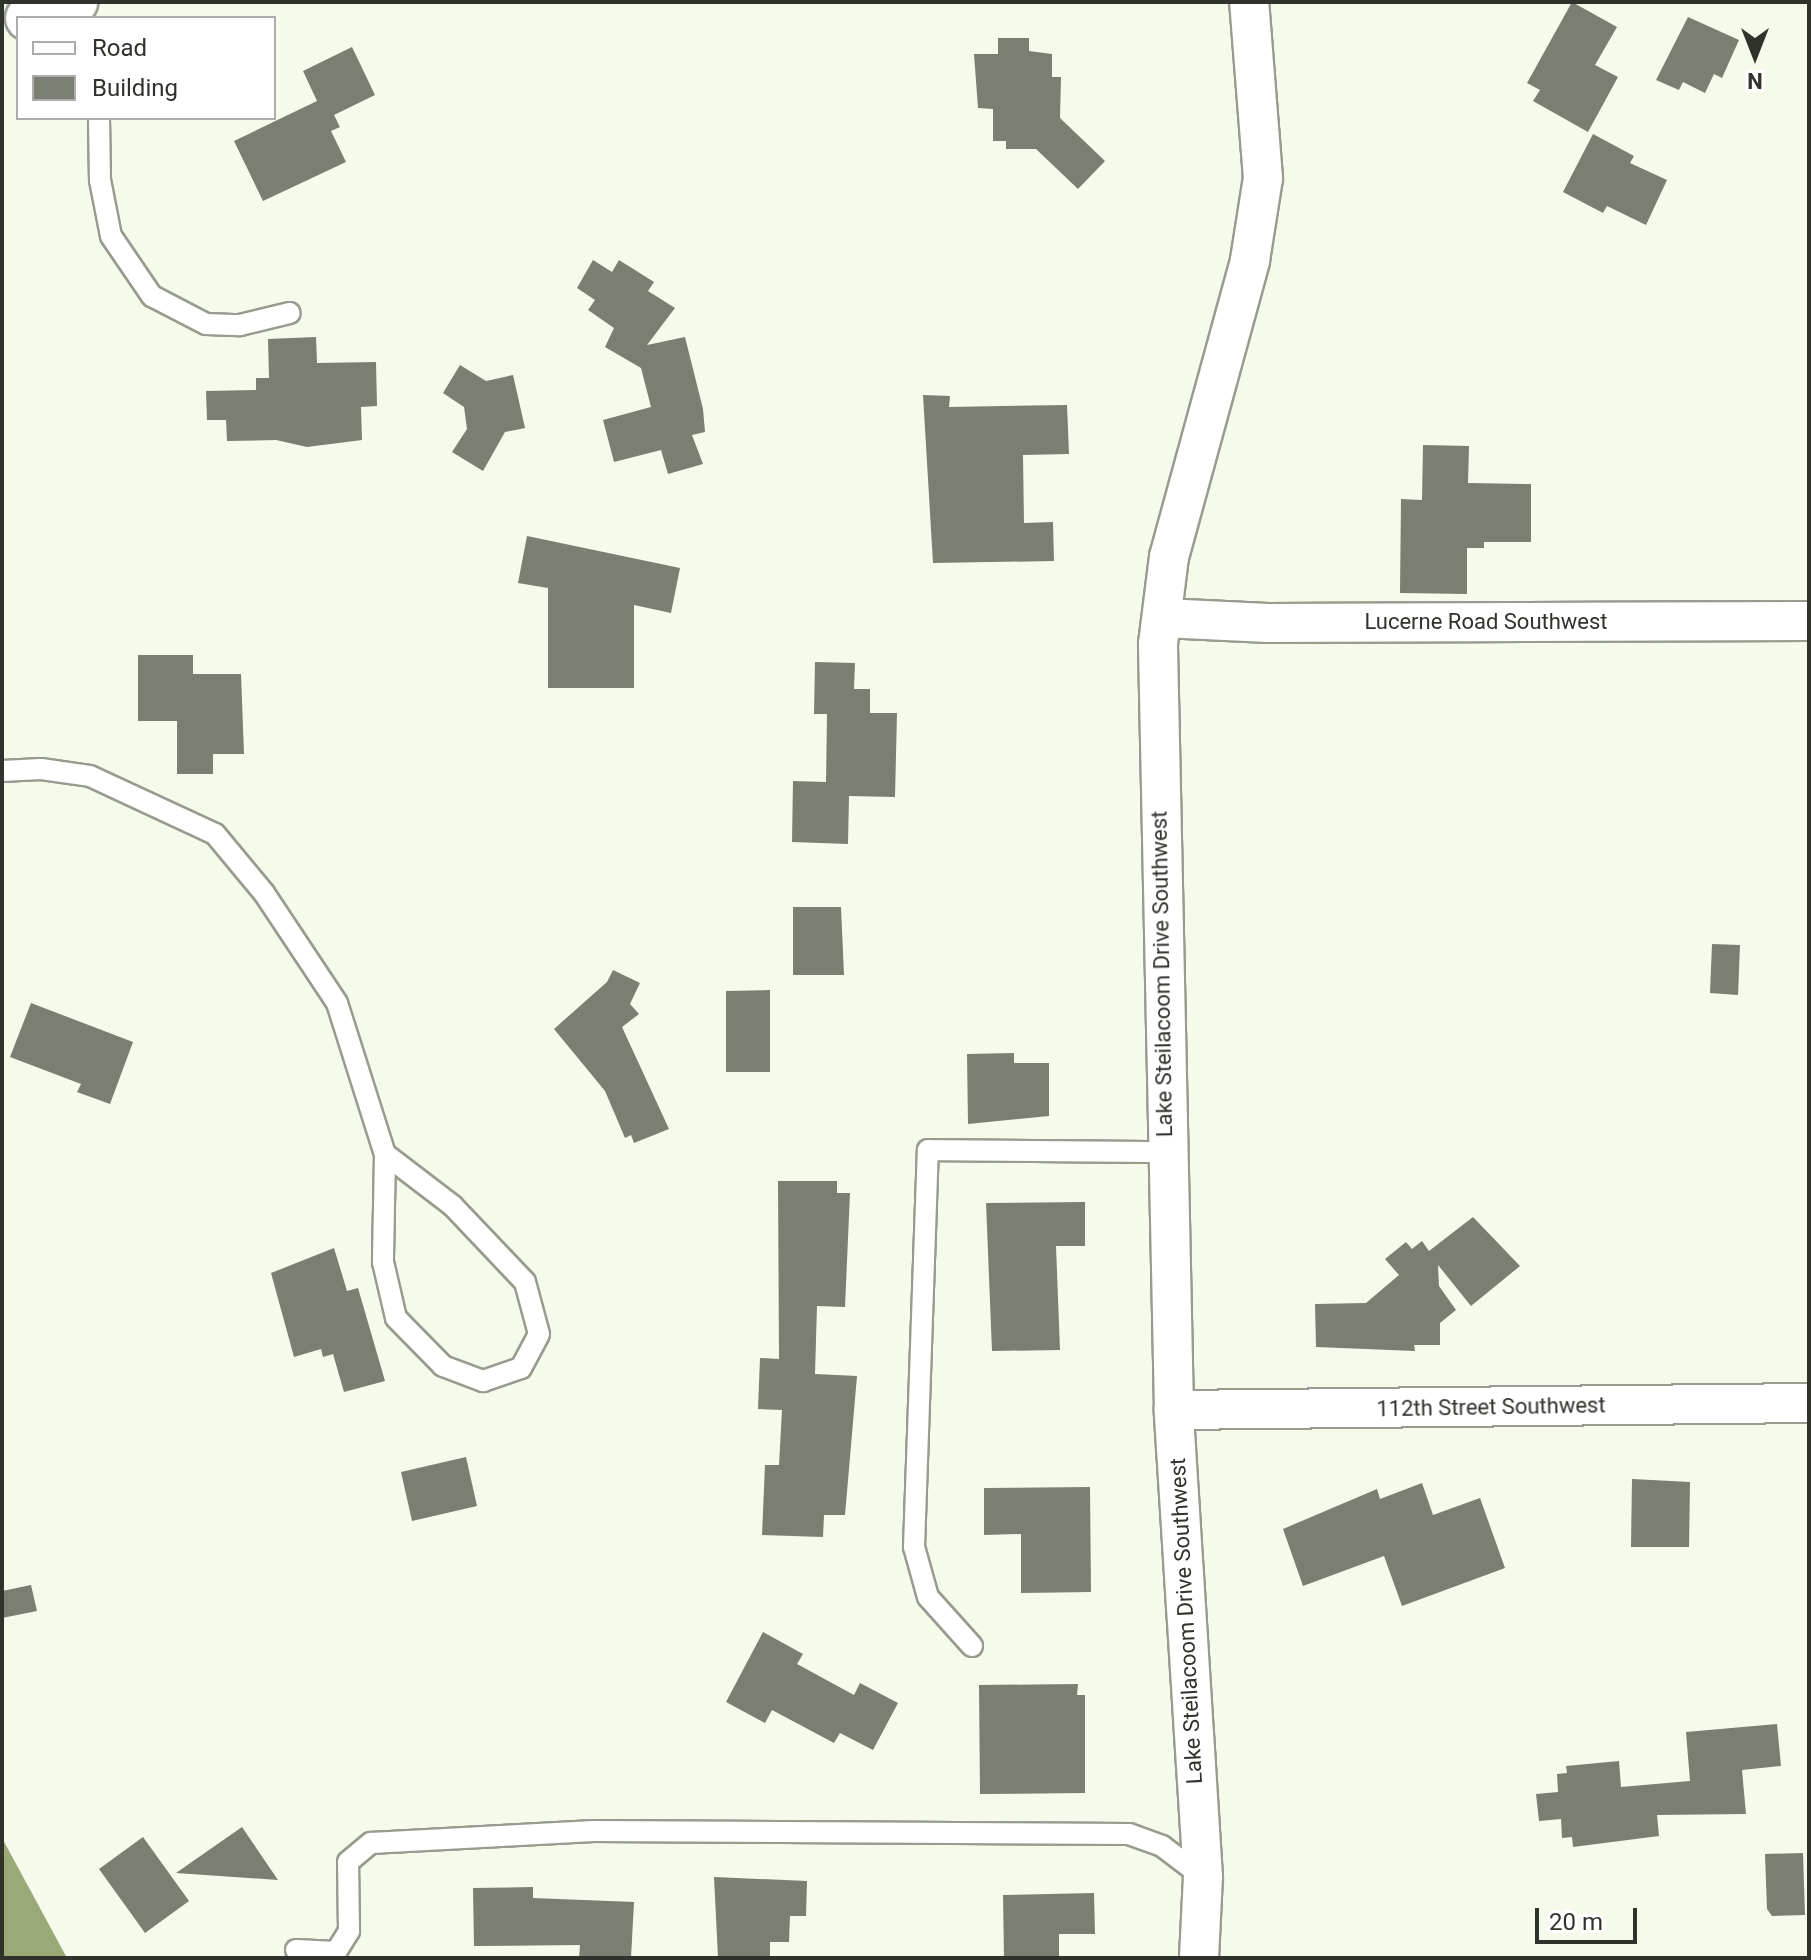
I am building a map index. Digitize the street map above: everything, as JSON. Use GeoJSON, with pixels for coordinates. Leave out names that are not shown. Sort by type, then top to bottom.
{"type":"FeatureCollection","features":[{"type":"Feature","properties":{"kind":"main road"},"geometry":{"type":"LineString","coordinates":[[34,16],[75,2]]}},
{"type":"Feature","properties":{"kind":"street","name":"Lake Steilacoom Drive Southwest"},"geometry":{"type":"LineString","coordinates":[[1199,1958],[1203,1877],[1174,1410],[1157,763],[1158,644],[1169,557],[1243,286],[1263,178],[1249,2]]}},
{"type":"Feature","properties":{"kind":"street","name":"Lucerne Road Southwest"},"geometry":{"type":"LineString","coordinates":[[1163,618],[1268,623],[1809,621]]}},
{"type":"Feature","properties":{"kind":"street","name":"112th Street Southwest"},"geometry":{"type":"LineString","coordinates":[[1174,1410],[1809,1403]]}},
{"type":"Feature","properties":{"kind":"lane"},"geometry":{"type":"LineString","coordinates":[[99,120],[100,180],[111,236],[152,296],[206,324],[240,325],[290,313]]}},
{"type":"Feature","properties":{"kind":"lane"},"geometry":{"type":"LineString","coordinates":[[2,771],[41,769],[90,776],[215,834],[264,893],[337,1003],[385,1154],[383,1262],[396,1318],[443,1366],[483,1381],[521,1368],[539,1334],[525,1282],[453,1206],[385,1154]]}},
{"type":"Feature","properties":{"kind":"lane"},"geometry":{"type":"LineString","coordinates":[[972,1646],[928,1597],[914,1547],[928,1150],[1167,1152]]}},
{"type":"Feature","properties":{"kind":"lane"},"geometry":{"type":"LineString","coordinates":[[296,1950],[336,1952],[349,1931],[348,1862],[371,1843],[594,1831],[1129,1834],[1162,1846],[1203,1877]]}},
{"type":"Feature","properties":{"kind":"shaded area"},"geometry":{"type":"Polygon","coordinates":[[[2,1838],[67,1958],[2,1958],[2,1838]]]}},
{"type":"Feature","properties":{"kind":"building"},"geometry":{"type":"Polygon","coordinates":[[[1572,2],[1617,27],[1595,65],[1618,77],[1588,132],[1533,101],[1540,90],[1527,83],[1572,2]]]}},
{"type":"Feature","properties":{"kind":"building"},"geometry":{"type":"Polygon","coordinates":[[[1688,17],[1739,40],[1722,78],[1714,74],[1705,93],[1683,82],[1679,90],[1656,80],[1688,17]]]}},
{"type":"Feature","properties":{"kind":"building"},"geometry":{"type":"Polygon","coordinates":[[[998,38],[1029,38],[1029,51],[1052,54],[1052,77],[1061,77],[1060,118],[1105,161],[1078,189],[1036,149],[1006,149],[1006,141],[993,141],[993,109],[978,108],[974,54],[998,54],[998,38]]]}},
{"type":"Feature","properties":{"kind":"building"},"geometry":{"type":"Polygon","coordinates":[[[352,47],[375,95],[334,115],[340,127],[331,131],[346,162],[263,201],[234,141],[317,101],[303,71],[352,47]]]}},
{"type":"Feature","properties":{"kind":"building"},"geometry":{"type":"Polygon","coordinates":[[[1593,134],[1634,156],[1630,163],[1667,180],[1646,225],[1607,206],[1603,213],[1563,192],[1593,134]]]}},
{"type":"Feature","properties":{"kind":"building"},"geometry":{"type":"Polygon","coordinates":[[[593,260],[612,272],[619,260],[654,282],[648,291],[675,308],[647,345],[685,337],[703,409],[705,432],[692,435],[703,464],[668,474],[661,450],[614,462],[603,420],[651,407],[641,368],[605,347],[614,328],[588,310],[595,300],[577,288],[593,260]]]}},
{"type":"Feature","properties":{"kind":"building"},"geometry":{"type":"Polygon","coordinates":[[[316,337],[317,363],[376,362],[377,406],[361,407],[362,440],[307,447],[276,440],[227,441],[226,420],[207,420],[206,391],[256,390],[256,378],[269,378],[268,339],[316,337]]]}},
{"type":"Feature","properties":{"kind":"building"},"geometry":{"type":"Polygon","coordinates":[[[460,365],[486,381],[513,375],[525,428],[505,432],[483,471],[452,452],[467,429],[464,407],[443,393],[460,365]]]}},
{"type":"Feature","properties":{"kind":"building"},"geometry":{"type":"Polygon","coordinates":[[[923,395],[950,396],[949,407],[1067,405],[1069,454],[1023,455],[1024,523],[1053,522],[1054,561],[933,563],[923,395]]]}},
{"type":"Feature","properties":{"kind":"building"},"geometry":{"type":"Polygon","coordinates":[[[1423,445],[1469,446],[1468,483],[1531,484],[1531,542],[1484,542],[1484,548],[1467,548],[1467,594],[1400,593],[1401,499],[1422,500],[1423,445]]]}},
{"type":"Feature","properties":{"kind":"building"},"geometry":{"type":"Polygon","coordinates":[[[527,536],[680,568],[671,613],[634,605],[634,688],[548,688],[548,588],[518,583],[527,536]]]}},
{"type":"Feature","properties":{"kind":"building"},"geometry":{"type":"Polygon","coordinates":[[[138,655],[193,655],[193,674],[241,674],[244,754],[213,754],[213,774],[177,774],[177,721],[138,721],[138,655]]]}},
{"type":"Feature","properties":{"kind":"building"},"geometry":{"type":"Polygon","coordinates":[[[815,662],[855,663],[854,689],[870,689],[870,713],[897,713],[895,797],[849,796],[848,844],[792,842],[793,781],[826,782],[827,714],[814,714],[815,662]]]}},
{"type":"Feature","properties":{"kind":"building"},"geometry":{"type":"Polygon","coordinates":[[[793,907],[841,907],[844,975],[793,975],[793,907]]]}},
{"type":"Feature","properties":{"kind":"building"},"geometry":{"type":"Polygon","coordinates":[[[1712,944],[1740,945],[1738,995],[1710,993],[1712,944]]]}},
{"type":"Feature","properties":{"kind":"building"},"geometry":{"type":"Polygon","coordinates":[[[613,970],[640,983],[630,1004],[639,1014],[622,1027],[669,1129],[634,1143],[631,1135],[625,1138],[605,1091],[554,1029],[607,982],[613,970]]]}},
{"type":"Feature","properties":{"kind":"building"},"geometry":{"type":"Polygon","coordinates":[[[770,990],[770,1072],[726,1072],[726,991],[770,990]]]}},
{"type":"Feature","properties":{"kind":"building"},"geometry":{"type":"Polygon","coordinates":[[[31,1003],[133,1042],[110,1104],[77,1092],[81,1084],[10,1057],[31,1003]]]}},
{"type":"Feature","properties":{"kind":"building"},"geometry":{"type":"Polygon","coordinates":[[[1014,1053],[1014,1063],[1049,1063],[1049,1116],[968,1124],[967,1054],[1014,1053]]]}},
{"type":"Feature","properties":{"kind":"building"},"geometry":{"type":"Polygon","coordinates":[[[778,1181],[837,1181],[837,1193],[850,1193],[845,1307],[817,1306],[815,1374],[857,1376],[845,1515],[824,1515],[823,1537],[762,1535],[765,1465],[779,1465],[782,1410],[758,1409],[760,1358],[779,1359],[778,1181]]]}},
{"type":"Feature","properties":{"kind":"building"},"geometry":{"type":"Polygon","coordinates":[[[1085,1202],[1085,1246],[1056,1246],[1060,1350],[992,1351],[986,1203],[1085,1202]]]}},
{"type":"Feature","properties":{"kind":"building"},"geometry":{"type":"Polygon","coordinates":[[[1473,1217],[1520,1266],[1471,1306],[1438,1265],[1439,1286],[1456,1310],[1440,1323],[1440,1345],[1414,1345],[1415,1351],[1316,1347],[1315,1304],[1366,1303],[1399,1275],[1385,1259],[1406,1242],[1412,1249],[1422,1241],[1429,1251],[1473,1217]]]}},
{"type":"Feature","properties":{"kind":"building"},"geometry":{"type":"Polygon","coordinates":[[[334,1248],[347,1291],[358,1288],[385,1381],[344,1392],[333,1354],[323,1357],[321,1349],[294,1357],[271,1273],[334,1248]]]}},
{"type":"Feature","properties":{"kind":"building"},"geometry":{"type":"Polygon","coordinates":[[[466,1457],[477,1506],[412,1521],[401,1472],[466,1457]]]}},
{"type":"Feature","properties":{"kind":"building"},"geometry":{"type":"Polygon","coordinates":[[[1632,1479],[1690,1482],[1689,1547],[1631,1547],[1632,1479]]]}},
{"type":"Feature","properties":{"kind":"building"},"geometry":{"type":"Polygon","coordinates":[[[1422,1483],[1433,1515],[1480,1498],[1505,1568],[1402,1606],[1384,1556],[1303,1586],[1283,1529],[1377,1489],[1380,1499],[1422,1483]]]}},
{"type":"Feature","properties":{"kind":"building"},"geometry":{"type":"Polygon","coordinates":[[[1090,1487],[1091,1592],[1021,1593],[1021,1534],[984,1535],[984,1488],[1090,1487]]]}},
{"type":"Feature","properties":{"kind":"building"},"geometry":{"type":"Polygon","coordinates":[[[31,1585],[37,1611],[2,1618],[2,1591],[31,1585]]]}},
{"type":"Feature","properties":{"kind":"building"},"geometry":{"type":"Polygon","coordinates":[[[763,1632],[803,1654],[797,1664],[854,1695],[860,1683],[898,1703],[873,1750],[840,1733],[834,1743],[772,1710],[765,1723],[726,1702],[763,1632]]]}},
{"type":"Feature","properties":{"kind":"building"},"geometry":{"type":"Polygon","coordinates":[[[1078,1684],[1077,1695],[1085,1695],[1085,1793],[980,1794],[979,1685],[1078,1684]]]}},
{"type":"Feature","properties":{"kind":"building"},"geometry":{"type":"Polygon","coordinates":[[[1777,1724],[1781,1766],[1742,1770],[1746,1814],[1657,1815],[1659,1836],[1573,1847],[1572,1837],[1562,1838],[1561,1819],[1539,1821],[1536,1794],[1558,1792],[1557,1774],[1567,1773],[1566,1766],[1619,1761],[1621,1787],[1690,1781],[1686,1732],[1777,1724]]]}},
{"type":"Feature","properties":{"kind":"building"},"geometry":{"type":"Polygon","coordinates":[[[242,1827],[278,1880],[176,1873],[242,1827]]]}},
{"type":"Feature","properties":{"kind":"building"},"geometry":{"type":"Polygon","coordinates":[[[143,1837],[189,1901],[145,1933],[99,1869],[143,1837]]]}},
{"type":"Feature","properties":{"kind":"building"},"geometry":{"type":"Polygon","coordinates":[[[1803,1853],[1805,1915],[1772,1916],[1767,1909],[1765,1854],[1803,1853]]]}},
{"type":"Feature","properties":{"kind":"building"},"geometry":{"type":"Polygon","coordinates":[[[714,1877],[807,1881],[806,1916],[790,1916],[789,1942],[770,1942],[770,1958],[718,1958],[714,1877]]]}},
{"type":"Feature","properties":{"kind":"building"},"geometry":{"type":"Polygon","coordinates":[[[533,1887],[533,1898],[634,1902],[631,1958],[579,1958],[580,1945],[474,1946],[473,1888],[533,1887]]]}},
{"type":"Feature","properties":{"kind":"building"},"geometry":{"type":"Polygon","coordinates":[[[1094,1893],[1095,1934],[1059,1934],[1059,1958],[1004,1958],[1003,1895],[1094,1893]]]}}]}
